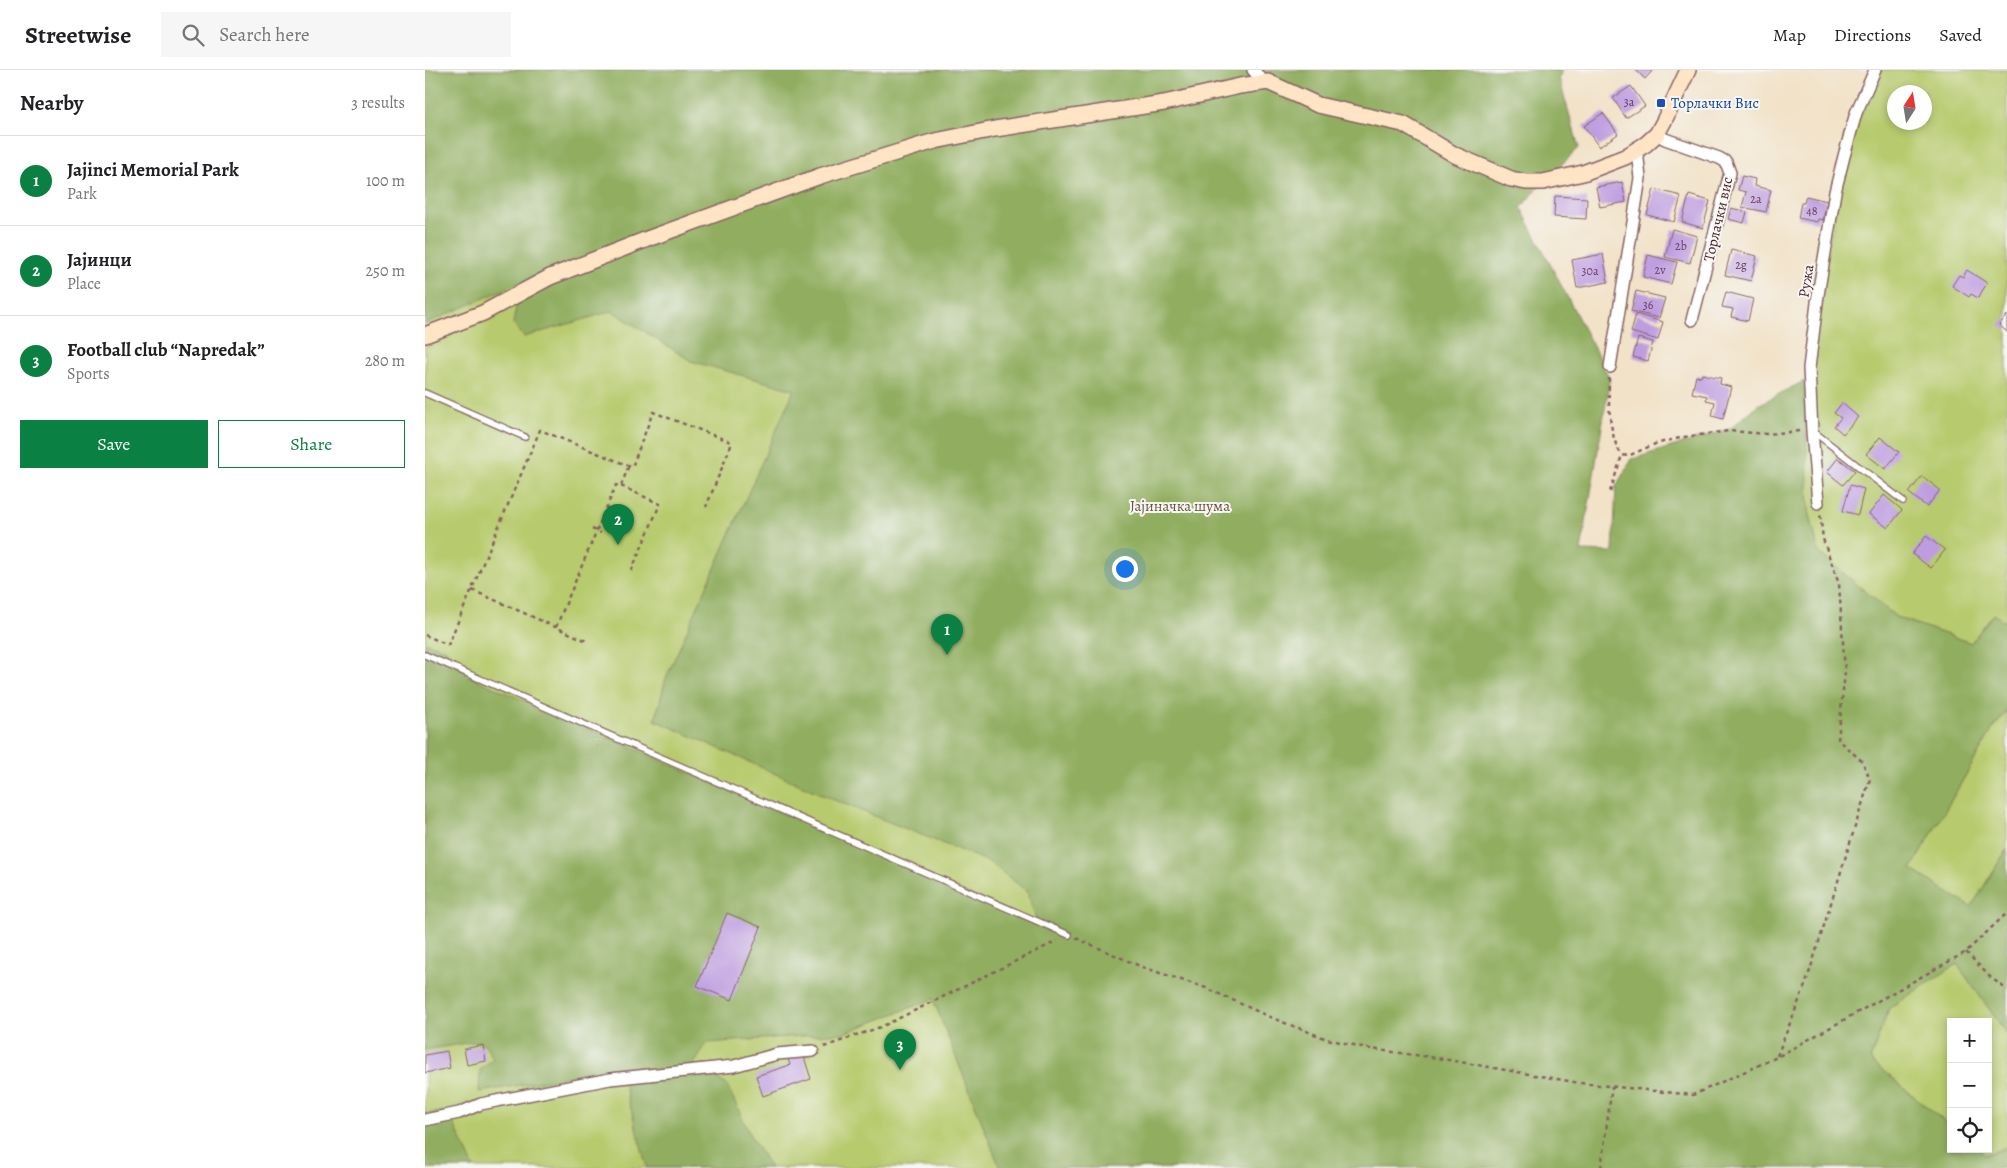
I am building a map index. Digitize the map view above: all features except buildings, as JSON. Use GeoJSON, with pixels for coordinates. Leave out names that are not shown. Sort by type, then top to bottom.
{"type":"FeatureCollection","features":[{"type":"Feature","properties":{"kind":"street"},"geometry":{"type":"LineString","coordinates":[[1253,70],[1264,82]]}},
{"type":"Feature","properties":{"kind":"street"},"geometry":{"type":"LineString","coordinates":[[425,335],[483,313],[550,277],[820,176],[918,146],[995,129],[1164,103],[1264,82],[1273,84],[1319,105],[1403,124],[1455,155],[1511,179],[1535,182],[1561,179],[1583,173],[1635,151],[1657,134],[1688,70]]}},
{"type":"Feature","properties":{"kind":"street","name":"Ружа"},"geometry":{"type":"LineString","coordinates":[[1818,503],[1809,368],[1818,296],[1835,192],[1856,113],[1875,70]]}},
{"type":"Feature","properties":{"kind":"street","name":"Торлачки вис"},"geometry":{"type":"LineString","coordinates":[[1657,134],[1665,139],[1719,158],[1726,162],[1730,173],[1693,320]]}},
{"type":"Feature","properties":{"kind":"street"},"geometry":{"type":"LineString","coordinates":[[1610,367],[1640,178],[1635,151]]}},
{"type":"Feature","properties":{"kind":"street"},"geometry":{"type":"LineString","coordinates":[[425,1120],[459,1113],[481,1104],[611,1079],[733,1066],[777,1054],[813,1051]]}},
{"type":"Feature","properties":{"kind":"lane"},"geometry":{"type":"LineString","coordinates":[[425,393],[525,437]]}},
{"type":"Feature","properties":{"kind":"lane"},"geometry":{"type":"LineString","coordinates":[[1812,430],[1903,501]]}},
{"type":"Feature","properties":{"kind":"lane"},"geometry":{"type":"LineString","coordinates":[[425,655],[1069,935]]}},
{"type":"Feature","properties":{"kind":"path"},"geometry":{"type":"LineString","coordinates":[[1610,367],[1609,408],[1616,447],[1622,454],[1628,456],[1655,444],[1702,435],[1729,432],[1767,434],[1812,430]]}},
{"type":"Feature","properties":{"kind":"path"},"geometry":{"type":"LineString","coordinates":[[425,635],[448,645],[541,430],[632,467],[653,412],[732,443],[706,506]]}},
{"type":"Feature","properties":{"kind":"path"},"geometry":{"type":"LineString","coordinates":[[1609,492],[1622,454]]}},
{"type":"Feature","properties":{"kind":"path"},"geometry":{"type":"LineString","coordinates":[[621,486],[629,465]]}},
{"type":"Feature","properties":{"kind":"path"},"geometry":{"type":"LineString","coordinates":[[556,627],[616,485],[660,504],[630,574]]}},
{"type":"Feature","properties":{"kind":"path"},"geometry":{"type":"LineString","coordinates":[[1777,1058],[1806,983],[1870,779],[1862,762],[1839,740],[1845,672],[1839,584],[1823,539],[1818,503]]}},
{"type":"Feature","properties":{"kind":"path"},"geometry":{"type":"LineString","coordinates":[[592,530],[601,533]]}},
{"type":"Feature","properties":{"kind":"path"},"geometry":{"type":"LineString","coordinates":[[472,590],[587,641]]}},
{"type":"Feature","properties":{"kind":"path"},"geometry":{"type":"LineString","coordinates":[[813,1051],[883,1026],[1069,935],[1142,967],[1206,988],[1272,1018],[1327,1039],[1371,1049],[1580,1083],[1693,1096],[1777,1058],[1966,952],[2007,913]]}},
{"type":"Feature","properties":{"kind":"path"},"geometry":{"type":"LineString","coordinates":[[1966,952],[1989,976],[2007,990]]}},
{"type":"Feature","properties":{"kind":"path"},"geometry":{"type":"LineString","coordinates":[[1601,1168],[1612,1086]]}},
{"type":"Feature","properties":{"kind":"green space"},"geometry":{"type":"Polygon","coordinates":[[[425,70],[1032,70],[1226,1168],[425,1168],[425,70]]]}},
{"type":"Feature","properties":{"kind":"green space","name":"Јајиначка шума"},"geometry":{"type":"Polygon","coordinates":[[[425,70],[1562,70],[1559,78],[1579,148],[1543,182],[1521,208],[1610,379],[1581,551],[1613,552],[1616,486],[1632,459],[1730,429],[1758,405],[1804,381],[1809,511],[1819,553],[1896,617],[1971,643],[1993,614],[2007,623],[2007,711],[1992,730],[1911,869],[1971,907],[2007,849],[2007,1034],[1957,964],[1889,1008],[1870,1060],[1947,1124],[1947,1153],[1983,1153],[1985,1155],[2007,1147],[2007,1168],[1000,1168],[933,999],[844,1033],[707,1043],[694,1064],[727,1085],[750,1135],[770,1168],[647,1168],[620,1068],[479,1092],[480,1070],[493,1059],[485,1044],[472,1042],[425,1050],[425,642],[445,649],[468,676],[1038,925],[1027,891],[989,862],[839,802],[655,720],[666,678],[794,390],[691,361],[612,311],[524,337],[513,323],[521,282],[425,324],[425,70]]]}},
{"type":"Feature","properties":{"kind":"green space"},"geometry":{"type":"Polygon","coordinates":[[[1880,70],[2007,70],[2007,623],[1992,615],[1971,643],[1896,617],[1819,553],[1809,511],[1806,461],[1809,368],[1818,295],[1856,113],[1880,70]]]}},
{"type":"Feature","properties":{"kind":"green space"},"geometry":{"type":"Polygon","coordinates":[[[2007,711],[2007,849],[1971,908],[1911,869],[1992,730],[2007,711]]]}},
{"type":"Feature","properties":{"kind":"green space"},"geometry":{"type":"Polygon","coordinates":[[[1957,964],[2007,1034],[2007,1147],[1992,1152],[1992,1018],[1947,1018],[1947,1124],[1870,1060],[1889,1008],[1957,964]]]}},
{"type":"Feature","properties":{"kind":"green space"},"geometry":{"type":"Polygon","coordinates":[[[448,1111],[474,1168],[425,1168],[425,1114],[448,1111]]]}},
{"type":"Feature","properties":{"kind":"place","name":"Торлачки Вис"},"geometry":{"type":"Point","coordinates":[1661,103]}},
{"type":"Feature","properties":{"kind":"place","name":"Јајинци"},"geometry":{"type":"Point","coordinates":[618,545]}},
{"type":"Feature","properties":{"kind":"place","name":"Jajinci Memorial Park"},"geometry":{"type":"Point","coordinates":[947,655]}},
{"type":"Feature","properties":{"kind":"place","name":"Football club “Napredak”"},"geometry":{"type":"Point","coordinates":[900,1070]}}]}
